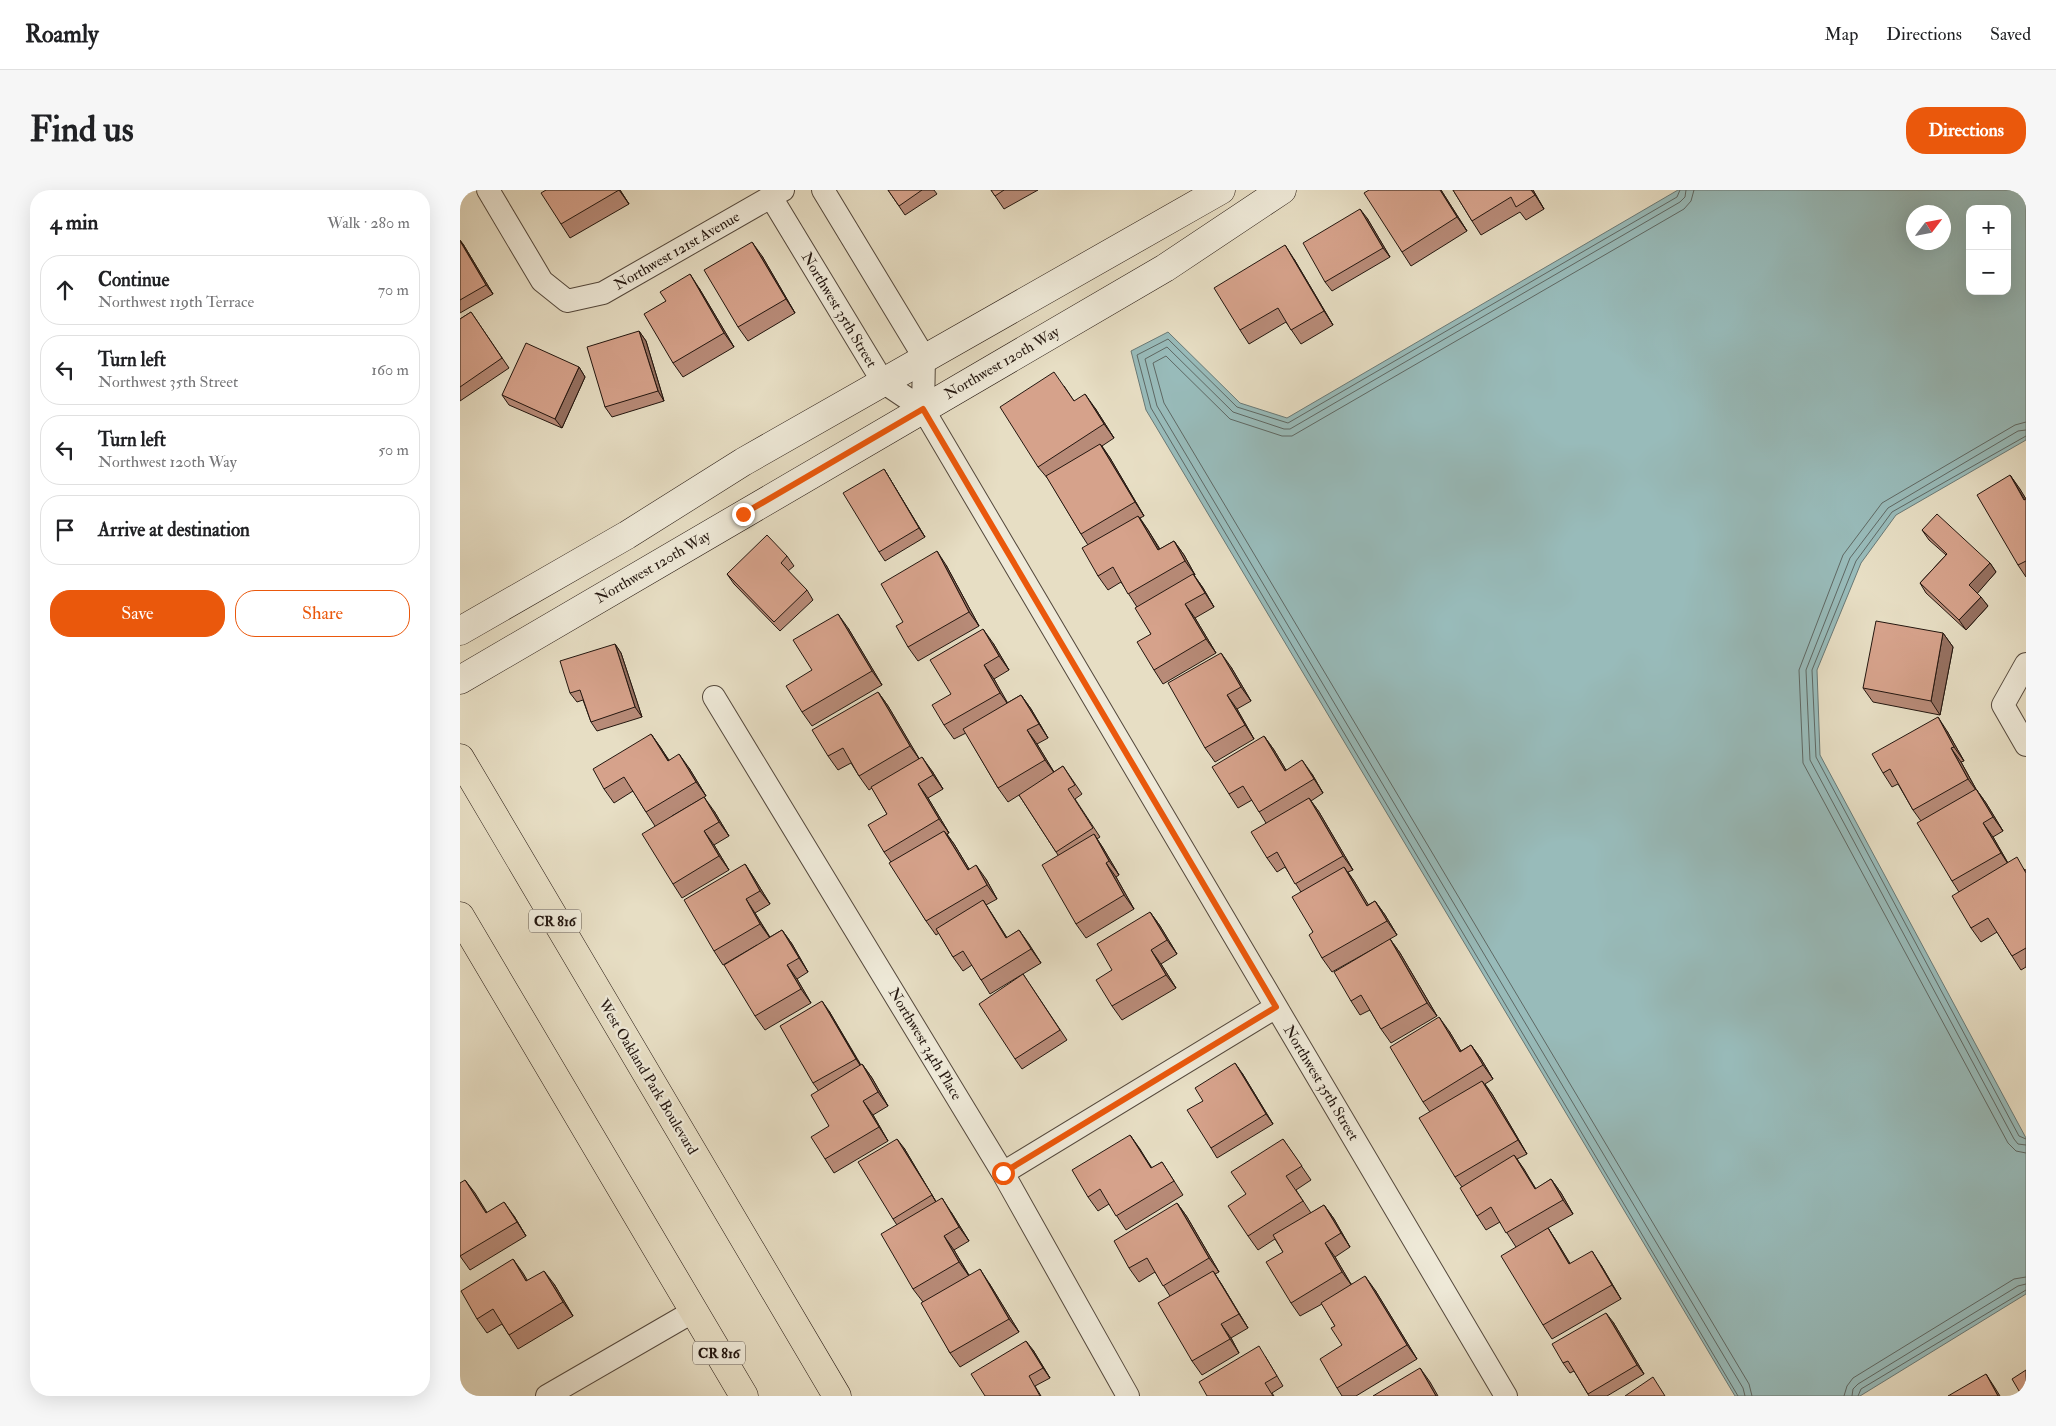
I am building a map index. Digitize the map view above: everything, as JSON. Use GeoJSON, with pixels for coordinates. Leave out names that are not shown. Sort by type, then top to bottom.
{"type":"FeatureCollection","features":[{"type":"Feature","properties":{"kind":"main road","name":"West Oakland Park Boulevard"},"geometry":{"type":"LineString","coordinates":[[460,758],[837,1396]]}},
{"type":"Feature","properties":{"kind":"main road","name":"CR 816"},"geometry":{"type":"LineString","coordinates":[[460,916],[744,1396]]}},
{"type":"Feature","properties":{"kind":"street","name":"Northwest 121st Avenue"},"geometry":{"type":"LineString","coordinates":[[488,190],[542,281],[567,301],[602,293],[777,194]]}},
{"type":"Feature","properties":{"kind":"street"},"geometry":{"type":"LineString","coordinates":[[823,190],[924,357],[923,409]]}},
{"type":"Feature","properties":{"kind":"street"},"geometry":{"type":"LineString","coordinates":[[460,631],[627,535],[743,462],[924,357],[1221,190]]}},
{"type":"Feature","properties":{"kind":"street","name":"Northwest 120th Way"},"geometry":{"type":"LineString","coordinates":[[460,680],[1165,268],[1282,190]]}},
{"type":"Feature","properties":{"kind":"street","name":"Northwest 35th Street"},"geometry":{"type":"LineString","coordinates":[[777,194],[883,382],[923,409],[1506,1396]]}},
{"type":"Feature","properties":{"kind":"street"},"geometry":{"type":"LineString","coordinates":[[2026,664],[2003,705],[2026,745]]}},
{"type":"Feature","properties":{"kind":"street","name":"Northwest 34th Place"},"geometry":{"type":"LineString","coordinates":[[714,697],[1003,1173],[1128,1396]]}},
{"type":"Feature","properties":{"kind":"street"},"geometry":{"type":"LineString","coordinates":[[1003,1173],[1276,1007]]}},
{"type":"Feature","properties":{"kind":"street"},"geometry":{"type":"LineString","coordinates":[[547,1396],[694,1311]]}},
{"type":"Feature","properties":{"kind":"water"},"geometry":{"type":"Polygon","coordinates":[[[1678,190],[2026,190],[2026,440],[1896,515],[1861,563],[1817,670],[1820,755],[2026,1138],[2026,1294],[1860,1396],[1735,1396],[1146,410],[1131,351],[1168,332],[1240,403],[1287,418],[1678,190]]]}},
{"type":"Feature","properties":{"kind":"building"},"geometry":{"type":"Polygon","coordinates":[[[546,190],[619,190],[561,224],[541,193],[546,190]]]}},
{"type":"Feature","properties":{"kind":"building"},"geometry":{"type":"Polygon","coordinates":[[[888,190],[922,190],[899,206],[888,190]]]}},
{"type":"Feature","properties":{"kind":"building"},"geometry":{"type":"Polygon","coordinates":[[[991,190],[1004,190],[995,196],[991,190]]]}},
{"type":"Feature","properties":{"kind":"building"},"geometry":{"type":"Polygon","coordinates":[[[1369,190],[1440,190],[1457,217],[1402,252],[1364,193],[1369,190]]]}},
{"type":"Feature","properties":{"kind":"building"},"geometry":{"type":"Polygon","coordinates":[[[1453,190],[1531,190],[1535,195],[1516,207],[1511,197],[1472,221],[1453,190]]]}},
{"type":"Feature","properties":{"kind":"building"},"geometry":{"type":"Polygon","coordinates":[[[1360,209],[1383,248],[1325,282],[1303,243],[1360,209]]]}},
{"type":"Feature","properties":{"kind":"building"},"geometry":{"type":"Polygon","coordinates":[[[460,241],[486,285],[460,300],[460,241]]]}},
{"type":"Feature","properties":{"kind":"building"},"geometry":{"type":"Polygon","coordinates":[[[752,242],[786,299],[738,327],[704,270],[752,242]]]}},
{"type":"Feature","properties":{"kind":"building"},"geometry":{"type":"Polygon","coordinates":[[[1285,245],[1324,311],[1291,330],[1278,308],[1240,330],[1214,288],[1285,245]]]}},
{"type":"Feature","properties":{"kind":"building"},"geometry":{"type":"Polygon","coordinates":[[[690,274],[724,333],[673,363],[644,314],[666,301],[660,292],[690,274]]]}},
{"type":"Feature","properties":{"kind":"building"},"geometry":{"type":"Polygon","coordinates":[[[471,312],[502,358],[460,387],[460,319],[471,312]]]}},
{"type":"Feature","properties":{"kind":"building"},"geometry":{"type":"Polygon","coordinates":[[[639,331],[658,391],[605,407],[587,347],[639,331]]]}},
{"type":"Feature","properties":{"kind":"building"},"geometry":{"type":"Polygon","coordinates":[[[526,343],[579,367],[555,419],[502,395],[526,343]]]}},
{"type":"Feature","properties":{"kind":"building"},"geometry":{"type":"Polygon","coordinates":[[[1054,372],[1074,401],[1085,394],[1104,424],[1038,467],[1000,407],[1054,372]]]}},
{"type":"Feature","properties":{"kind":"building"},"geometry":{"type":"Polygon","coordinates":[[[1100,444],[1135,502],[1081,534],[1046,476],[1100,444]]]}},
{"type":"Feature","properties":{"kind":"building"},"geometry":{"type":"Polygon","coordinates":[[[884,469],[919,528],[879,552],[843,493],[884,469]]]}},
{"type":"Feature","properties":{"kind":"building"},"geometry":{"type":"Polygon","coordinates":[[[2010,475],[2024,500],[2026,499],[2026,561],[2018,565],[1977,495],[2010,475]]]}},
{"type":"Feature","properties":{"kind":"building"},"geometry":{"type":"Polygon","coordinates":[[[1937,514],[1990,563],[1969,585],[1981,597],[1959,620],[1920,583],[1947,554],[1922,530],[1937,514]]]}},
{"type":"Feature","properties":{"kind":"building"},"geometry":{"type":"Polygon","coordinates":[[[1138,516],[1158,550],[1174,541],[1185,561],[1128,594],[1113,567],[1098,576],[1082,548],[1138,516]]]}},
{"type":"Feature","properties":{"kind":"building"},"geometry":{"type":"Polygon","coordinates":[[[767,535],[787,556],[781,563],[807,590],[774,622],[727,574],[767,535]]]}},
{"type":"Feature","properties":{"kind":"building"},"geometry":{"type":"Polygon","coordinates":[[[937,551],[969,612],[908,647],[896,626],[903,622],[881,584],[937,551]]]}},
{"type":"Feature","properties":{"kind":"building"},"geometry":{"type":"Polygon","coordinates":[[[1193,574],[1205,593],[1185,604],[1206,639],[1154,670],[1137,642],[1151,634],[1135,608],[1193,574]]]}},
{"type":"Feature","properties":{"kind":"building"},"geometry":{"type":"Polygon","coordinates":[[[838,614],[872,671],[802,712],[786,686],[812,670],[793,640],[838,614]]]}},
{"type":"Feature","properties":{"kind":"building"},"geometry":{"type":"Polygon","coordinates":[[[1876,621],[1943,633],[1931,701],[1863,688],[1876,621]]]}},
{"type":"Feature","properties":{"kind":"building"},"geometry":{"type":"Polygon","coordinates":[[[983,629],[999,656],[984,665],[1000,693],[944,725],[932,705],[951,694],[930,660],[983,629]]]}},
{"type":"Feature","properties":{"kind":"building"},"geometry":{"type":"Polygon","coordinates":[[[615,644],[635,707],[591,722],[580,690],[570,693],[560,661],[615,644]]]}},
{"type":"Feature","properties":{"kind":"building"},"geometry":{"type":"Polygon","coordinates":[[[1221,653],[1241,687],[1227,695],[1245,725],[1205,748],[1168,683],[1221,653]]]}},
{"type":"Feature","properties":{"kind":"building"},"geometry":{"type":"Polygon","coordinates":[[[878,692],[910,746],[859,776],[843,748],[828,756],[812,730],[878,692]]]}},
{"type":"Feature","properties":{"kind":"building"},"geometry":{"type":"Polygon","coordinates":[[[1021,695],[1039,724],[1027,730],[1045,760],[998,788],[963,729],[1021,695]]]}},
{"type":"Feature","properties":{"kind":"building"},"geometry":{"type":"Polygon","coordinates":[[[1938,717],[1954,747],[1951,748],[1968,779],[1913,810],[1890,769],[1883,773],[1872,754],[1938,717]]]}},
{"type":"Feature","properties":{"kind":"building"},"geometry":{"type":"Polygon","coordinates":[[[651,734],[668,761],[679,754],[696,782],[646,812],[624,777],[604,789],[593,769],[651,734]]]}},
{"type":"Feature","properties":{"kind":"building"},"geometry":{"type":"Polygon","coordinates":[[[1264,736],[1285,771],[1302,760],[1314,779],[1259,812],[1243,786],[1229,794],[1212,767],[1264,736]]]}},
{"type":"Feature","properties":{"kind":"building"},"geometry":{"type":"Polygon","coordinates":[[[922,757],[933,775],[918,784],[939,819],[884,852],[868,825],[887,814],[871,787],[922,757]]]}},
{"type":"Feature","properties":{"kind":"building"},"geometry":{"type":"Polygon","coordinates":[[[1063,766],[1075,785],[1068,789],[1093,828],[1056,852],[1019,795],[1063,766]]]}},
{"type":"Feature","properties":{"kind":"building"},"geometry":{"type":"Polygon","coordinates":[[[1976,789],[1993,817],[1983,823],[2001,853],[1952,881],[1917,823],[1976,789]]]}},
{"type":"Feature","properties":{"kind":"building"},"geometry":{"type":"Polygon","coordinates":[[[704,797],[719,822],[704,831],[719,856],[673,884],[642,834],[704,797]]]}},
{"type":"Feature","properties":{"kind":"building"},"geometry":{"type":"Polygon","coordinates":[[[1309,798],[1343,856],[1295,884],[1277,852],[1267,858],[1251,832],[1309,798]]]}},
{"type":"Feature","properties":{"kind":"building"},"geometry":{"type":"Polygon","coordinates":[[[944,831],[968,870],[976,865],[987,885],[926,921],[889,863],[944,831]]]}},
{"type":"Feature","properties":{"kind":"building"},"geometry":{"type":"Polygon","coordinates":[[[1094,834],[1109,861],[1106,863],[1124,895],[1076,924],[1042,865],[1094,834]]]}},
{"type":"Feature","properties":{"kind":"building"},"geometry":{"type":"Polygon","coordinates":[[[2017,857],[2026,873],[2026,948],[2012,956],[1988,918],[1971,928],[1952,896],[2017,857]]]}},
{"type":"Feature","properties":{"kind":"building"},"geometry":{"type":"Polygon","coordinates":[[[745,864],[760,891],[746,899],[760,924],[714,951],[684,900],[745,864]]]}},
{"type":"Feature","properties":{"kind":"building"},"geometry":{"type":"Polygon","coordinates":[[[1344,867],[1367,906],[1375,901],[1387,921],[1322,958],[1309,935],[1313,932],[1292,897],[1344,867]]]}},
{"type":"Feature","properties":{"kind":"building"},"geometry":{"type":"Polygon","coordinates":[[[983,900],[1006,938],[1019,930],[1031,949],[981,980],[963,951],[953,957],[936,929],[983,900]]]}},
{"type":"Feature","properties":{"kind":"building"},"geometry":{"type":"Polygon","coordinates":[[[1150,912],[1167,940],[1151,950],[1166,975],[1112,1006],[1096,980],[1112,970],[1097,944],[1150,912]]]}},
{"type":"Feature","properties":{"kind":"building"},"geometry":{"type":"Polygon","coordinates":[[[782,930],[799,958],[787,965],[801,989],[755,1016],[724,965],[782,930]]]}},
{"type":"Feature","properties":{"kind":"building"},"geometry":{"type":"Polygon","coordinates":[[[1390,939],[1427,1003],[1381,1029],[1361,995],[1351,1001],[1334,972],[1390,939]]]}},
{"type":"Feature","properties":{"kind":"building"},"geometry":{"type":"Polygon","coordinates":[[[1023,974],[1060,1030],[1015,1059],[979,1004],[1023,974]]]}},
{"type":"Feature","properties":{"kind":"building"},"geometry":{"type":"Polygon","coordinates":[[[822,1001],[856,1059],[813,1083],[780,1026],[822,1001]]]}},
{"type":"Feature","properties":{"kind":"building"},"geometry":{"type":"Polygon","coordinates":[[[1439,1017],[1460,1052],[1471,1045],[1483,1065],[1423,1102],[1390,1047],[1439,1017]]]}},
{"type":"Feature","properties":{"kind":"building"},"geometry":{"type":"Polygon","coordinates":[[[1235,1063],[1266,1114],[1211,1148],[1187,1110],[1203,1101],[1195,1088],[1235,1063]]]}},
{"type":"Feature","properties":{"kind":"building"},"geometry":{"type":"Polygon","coordinates":[[[862,1064],[878,1092],[863,1101],[879,1127],[825,1159],[811,1137],[829,1126],[811,1095],[862,1064]]]}},
{"type":"Feature","properties":{"kind":"building"},"geometry":{"type":"Polygon","coordinates":[[[1482,1081],[1518,1140],[1455,1177],[1419,1118],[1482,1081]]]}},
{"type":"Feature","properties":{"kind":"building"},"geometry":{"type":"Polygon","coordinates":[[[1130,1135],[1151,1168],[1162,1162],[1174,1181],[1116,1216],[1100,1189],[1088,1197],[1072,1170],[1130,1135]]]}},
{"type":"Feature","properties":{"kind":"building"},"geometry":{"type":"Polygon","coordinates":[[[897,1139],[932,1195],[893,1219],[858,1162],[897,1139]]]}},
{"type":"Feature","properties":{"kind":"building"},"geometry":{"type":"Polygon","coordinates":[[[1283,1139],[1302,1166],[1286,1176],[1303,1201],[1248,1236],[1228,1206],[1246,1194],[1231,1172],[1283,1139]]]}},
{"type":"Feature","properties":{"kind":"building"},"geometry":{"type":"Polygon","coordinates":[[[1514,1155],[1535,1189],[1551,1179],[1563,1200],[1506,1233],[1491,1207],[1477,1216],[1460,1188],[1514,1155]]]}},
{"type":"Feature","properties":{"kind":"building"},"geometry":{"type":"Polygon","coordinates":[[[465,1180],[486,1213],[504,1202],[517,1222],[460,1256],[460,1183],[465,1180]]]}},
{"type":"Feature","properties":{"kind":"building"},"geometry":{"type":"Polygon","coordinates":[[[942,1198],[959,1227],[944,1236],[959,1262],[913,1289],[881,1234],[942,1198]]]}},
{"type":"Feature","properties":{"kind":"building"},"geometry":{"type":"Polygon","coordinates":[[[1177,1203],[1209,1258],[1163,1286],[1147,1258],[1129,1268],[1114,1241],[1177,1203]]]}},
{"type":"Feature","properties":{"kind":"building"},"geometry":{"type":"Polygon","coordinates":[[[1324,1205],[1341,1233],[1325,1243],[1342,1272],[1291,1303],[1266,1262],[1283,1252],[1273,1235],[1324,1205]]]}},
{"type":"Feature","properties":{"kind":"building"},"geometry":{"type":"Polygon","coordinates":[[[1548,1228],[1569,1264],[1592,1251],[1612,1285],[1543,1325],[1501,1256],[1548,1228]]]}},
{"type":"Feature","properties":{"kind":"building"},"geometry":{"type":"Polygon","coordinates":[[[513,1259],[526,1281],[544,1271],[563,1302],[509,1335],[493,1309],[477,1319],[461,1291],[513,1259]]]}},
{"type":"Feature","properties":{"kind":"building"},"geometry":{"type":"Polygon","coordinates":[[[980,1269],[1009,1319],[950,1353],[921,1303],[980,1269]]]}},
{"type":"Feature","properties":{"kind":"building"},"geometry":{"type":"Polygon","coordinates":[[[1213,1271],[1239,1314],[1221,1324],[1230,1339],[1192,1361],[1158,1303],[1213,1271]]]}},
{"type":"Feature","properties":{"kind":"building"},"geometry":{"type":"Polygon","coordinates":[[[1365,1276],[1407,1345],[1337,1388],[1320,1359],[1342,1345],[1331,1328],[1335,1326],[1321,1303],[1365,1276]]]}},
{"type":"Feature","properties":{"kind":"building"},"geometry":{"type":"Polygon","coordinates":[[[1606,1313],[1637,1365],[1588,1394],[1568,1361],[1563,1363],[1552,1344],[1606,1313]]]}},
{"type":"Feature","properties":{"kind":"building"},"geometry":{"type":"Polygon","coordinates":[[[1026,1341],[1043,1368],[1029,1376],[1040,1396],[985,1396],[971,1374],[1026,1341]]]}},
{"type":"Feature","properties":{"kind":"building"},"geometry":{"type":"Polygon","coordinates":[[[1259,1346],[1277,1376],[1265,1383],[1273,1396],[1207,1396],[1199,1382],[1259,1346]]]}},
{"type":"Feature","properties":{"kind":"building"},"geometry":{"type":"Polygon","coordinates":[[[1420,1368],[1436,1396],[1373,1396],[1420,1368]]]}},
{"type":"Feature","properties":{"kind":"building"},"geometry":{"type":"Polygon","coordinates":[[[2026,1370],[2026,1396],[2022,1396],[2012,1379],[2026,1370]]]}},
{"type":"Feature","properties":{"kind":"building"},"geometry":{"type":"Polygon","coordinates":[[[1986,1374],[1998,1396],[1948,1396],[1986,1374]]]}},
{"type":"Feature","properties":{"kind":"building"},"geometry":{"type":"Polygon","coordinates":[[[1653,1377],[1665,1396],[1625,1396],[1653,1377]]]}},
{"type":"Feature","properties":{"kind":"route"},"geometry":{"type":"LineString","coordinates":[[743,514],[923,409],[1276,1007],[1003,1173]]}}]}
